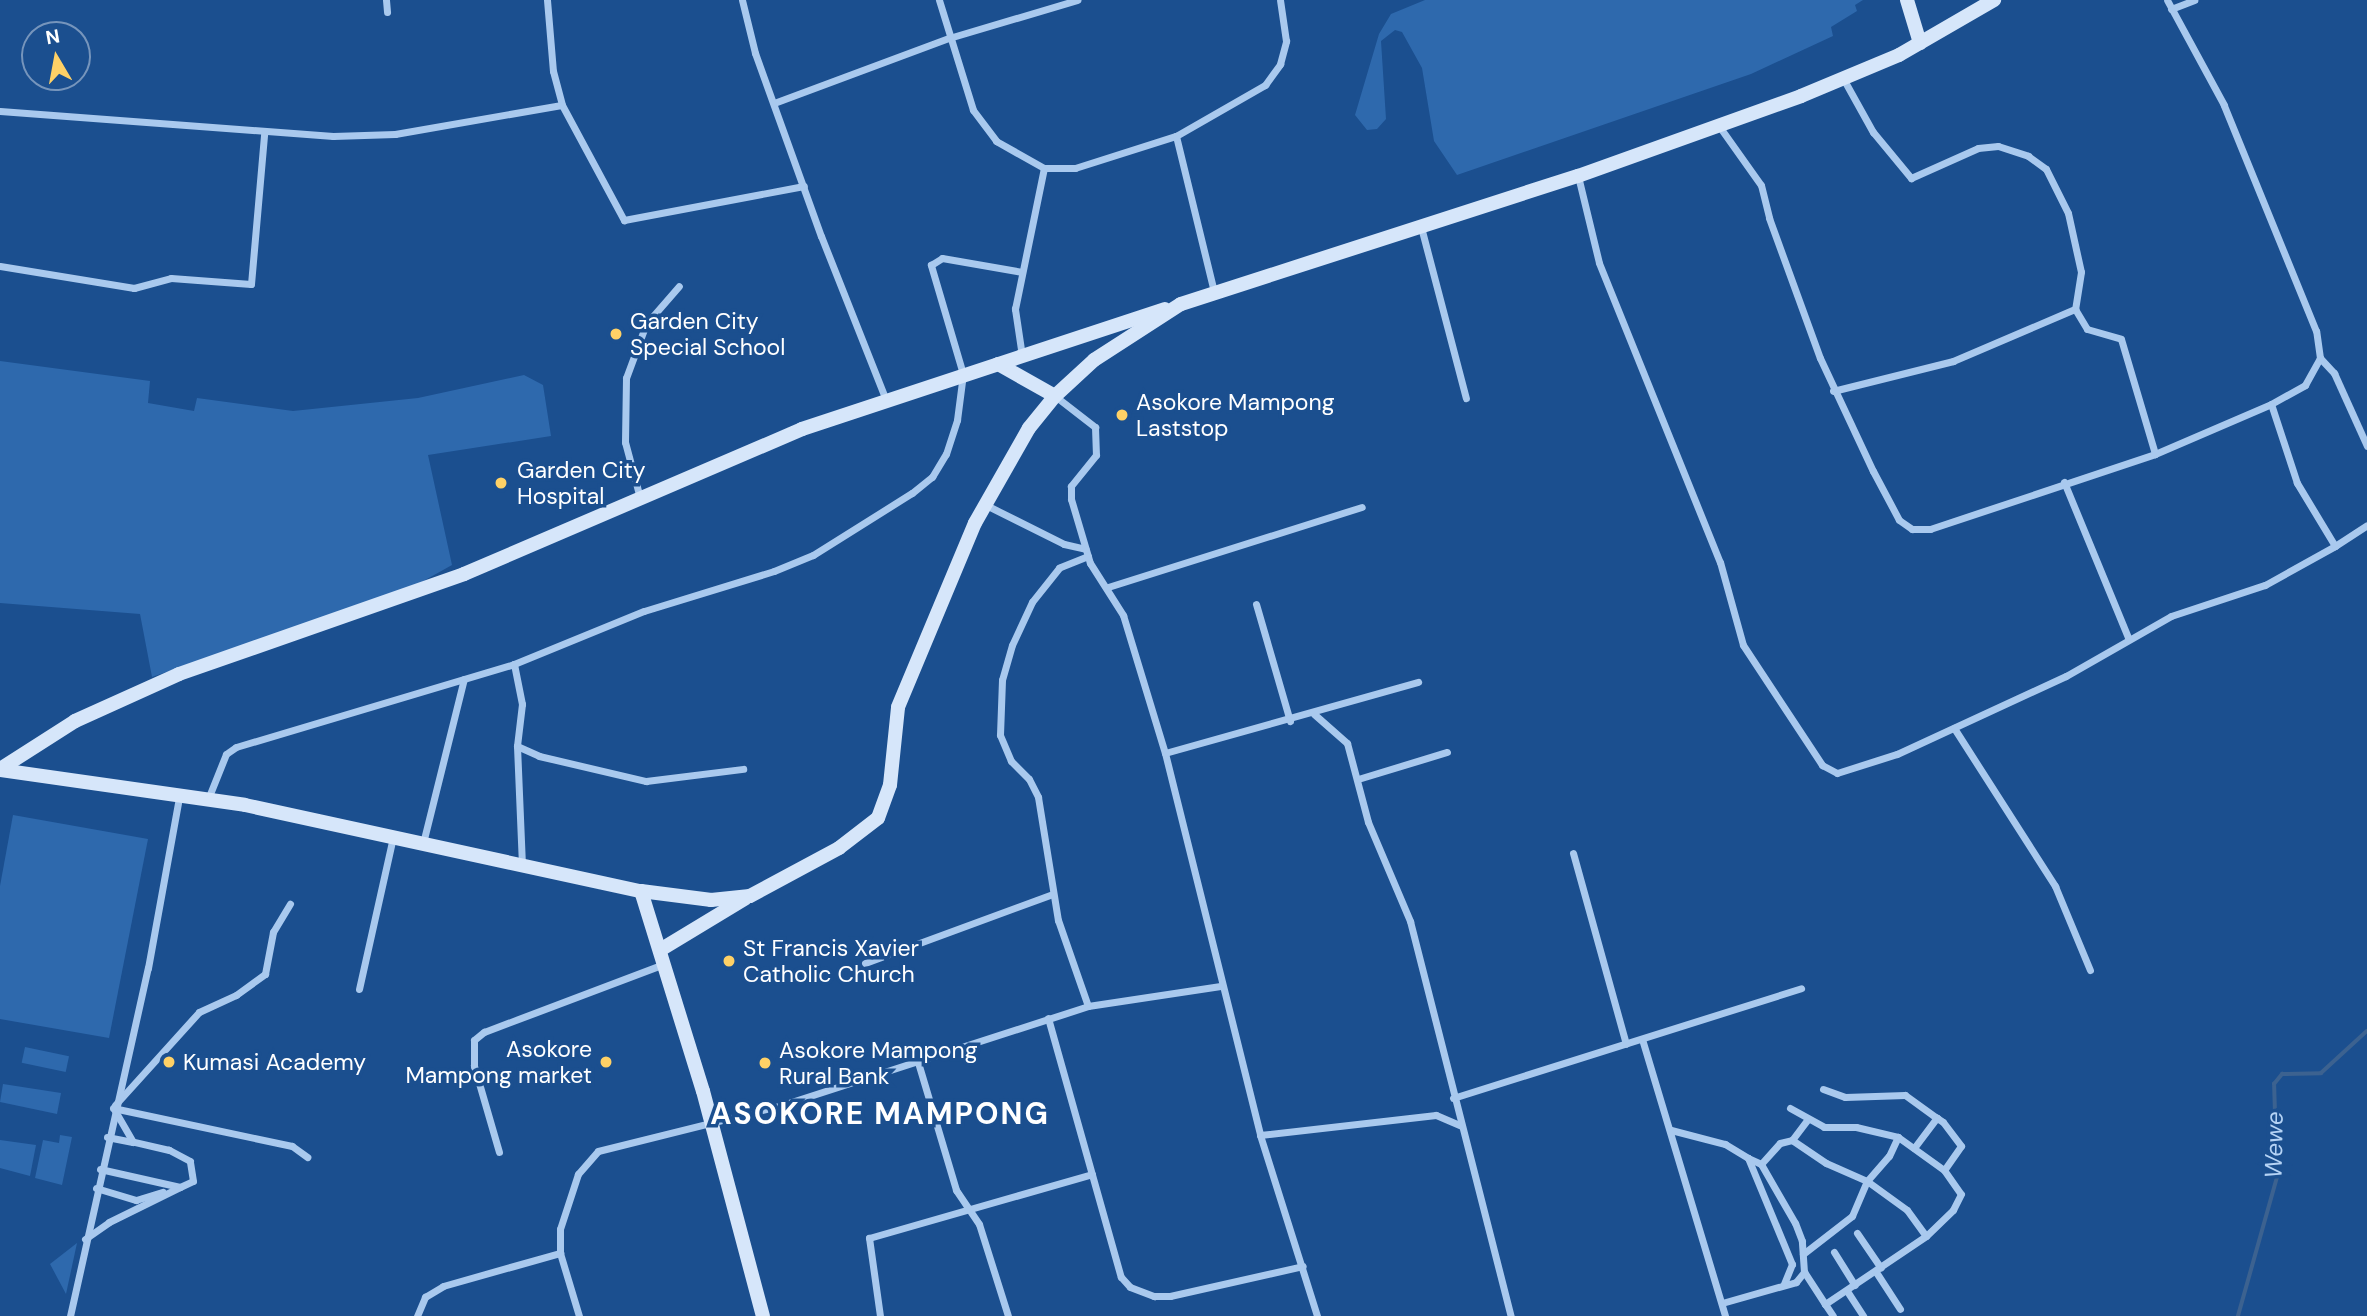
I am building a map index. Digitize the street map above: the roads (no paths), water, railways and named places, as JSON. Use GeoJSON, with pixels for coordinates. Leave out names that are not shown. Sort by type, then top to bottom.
{"type":"FeatureCollection","features":[{"type":"Feature","properties":{"kind":"street"},"geometry":{"type":"LineString","coordinates":[[386,0],[387,12]]}},
{"type":"Feature","properties":{"kind":"street"},"geometry":{"type":"LineString","coordinates":[[547,0],[562,105],[624,220],[804,187]]}},
{"type":"Feature","properties":{"kind":"street"},"geometry":{"type":"LineString","coordinates":[[741,0],[804,187],[885,398]]}},
{"type":"Feature","properties":{"kind":"street"},"geometry":{"type":"LineString","coordinates":[[939,0],[974,110],[996,141],[1044,168],[1075,168],[1113,160],[1177,136],[1265,85],[1280,64],[1286,41],[1280,0]]}},
{"type":"Feature","properties":{"kind":"street"},"geometry":{"type":"LineString","coordinates":[[774,103],[949,38],[1077,0]]}},
{"type":"Feature","properties":{"kind":"street"},"geometry":{"type":"LineString","coordinates":[[1907,0],[1920,43]]}},
{"type":"Feature","properties":{"kind":"street"},"geometry":{"type":"LineString","coordinates":[[0,769],[75,721],[179,674],[464,574],[885,398],[1578,176],[1719,126],[1844,80],[1920,43],[1994,0]]}},
{"type":"Feature","properties":{"kind":"street"},"geometry":{"type":"LineString","coordinates":[[2167,0],[2224,105],[2316,331],[2320,358],[2334,373],[2367,446]]}},
{"type":"Feature","properties":{"kind":"street"},"geometry":{"type":"LineString","coordinates":[[2171,9],[2194,0]]}},
{"type":"Feature","properties":{"kind":"street"},"geometry":{"type":"LineString","coordinates":[[1844,80],[1873,132],[1911,178],[1978,148],[1998,146],[2028,156],[2046,169],[2068,214],[2081,272],[2075,309],[2087,329],[2121,339],[2155,454]]}},
{"type":"Feature","properties":{"kind":"street"},"geometry":{"type":"LineString","coordinates":[[0,111],[264,134],[395,134],[562,105]]}},
{"type":"Feature","properties":{"kind":"street"},"geometry":{"type":"LineString","coordinates":[[1719,126],[1762,185],[1769,218],[1833,391],[1899,520],[1912,529],[1930,529],[2064,482],[2155,454],[2271,404],[2305,385],[2320,358]]}},
{"type":"Feature","properties":{"kind":"street"},"geometry":{"type":"LineString","coordinates":[[0,265],[134,288],[171,278],[251,284],[264,134]]}},
{"type":"Feature","properties":{"kind":"street"},"geometry":{"type":"LineString","coordinates":[[1177,136],[1214,292]]}},
{"type":"Feature","properties":{"kind":"street"},"geometry":{"type":"LineString","coordinates":[[1022,356],[1014,309],[1044,168]]}},
{"type":"Feature","properties":{"kind":"street"},"geometry":{"type":"LineString","coordinates":[[1578,176],[1613,302],[1720,562],[1743,645],[1822,765],[1837,773],[1897,754],[2066,676],[2128,637],[2171,616],[2265,585],[2367,525]]}},
{"type":"Feature","properties":{"kind":"street"},"geometry":{"type":"LineString","coordinates":[[1421,226],[1466,398]]}},
{"type":"Feature","properties":{"kind":"street"},"geometry":{"type":"LineString","coordinates":[[208,799],[226,754],[236,747],[514,664],[644,611],[813,555],[912,494],[932,477],[946,454],[957,420],[963,374],[931,265],[942,258],[1022,272]]}},
{"type":"Feature","properties":{"kind":"street"},"geometry":{"type":"LineString","coordinates":[[640,499],[625,442],[626,378],[646,324],[679,286]]}},
{"type":"Feature","properties":{"kind":"street"},"geometry":{"type":"LineString","coordinates":[[499,1152],[474,1066],[474,1040],[484,1032],[662,957],[750,896],[839,848],[878,818],[890,785],[898,707],[929,624],[985,505],[1029,428],[1055,396],[1094,360],[1181,303]]}},
{"type":"Feature","properties":{"kind":"street"},"geometry":{"type":"LineString","coordinates":[[1833,391],[1953,361],[2075,309]]}},
{"type":"Feature","properties":{"kind":"street"},"geometry":{"type":"LineString","coordinates":[[998,364],[1083,414],[1095,427],[1098,441],[1089,468],[1069,491],[1087,552],[1123,615],[1165,753],[1220,986],[1260,1135],[1317,1316]]}},
{"type":"Feature","properties":{"kind":"street"},"geometry":{"type":"LineString","coordinates":[[2271,404],[2297,483],[2335,546]]}},
{"type":"Feature","properties":{"kind":"street"},"geometry":{"type":"LineString","coordinates":[[2064,482],[2128,637]]}},
{"type":"Feature","properties":{"kind":"street"},"geometry":{"type":"LineString","coordinates":[[985,505],[1064,544],[1087,552]]}},
{"type":"Feature","properties":{"kind":"street"},"geometry":{"type":"LineString","coordinates":[[1108,587],[1362,507]]}},
{"type":"Feature","properties":{"kind":"street"},"geometry":{"type":"LineString","coordinates":[[1087,552],[1059,568],[1045,582],[1012,645],[1002,680],[1000,735],[1011,761],[1029,779],[1038,797],[1053,894],[1088,1006]]}},
{"type":"Feature","properties":{"kind":"street"},"geometry":{"type":"LineString","coordinates":[[1256,604],[1290,721]]}},
{"type":"Feature","properties":{"kind":"street"},"geometry":{"type":"LineString","coordinates":[[514,664],[522,704],[517,746],[522,866]]}},
{"type":"Feature","properties":{"kind":"street"},"geometry":{"type":"LineString","coordinates":[[423,843],[464,679]]}},
{"type":"Feature","properties":{"kind":"street"},"geometry":{"type":"LineString","coordinates":[[1165,753],[1290,721],[1418,682]]}},
{"type":"Feature","properties":{"kind":"street"},"geometry":{"type":"LineString","coordinates":[[1314,713],[1347,744],[1368,822],[1410,921],[1452,1098],[1511,1316]]}},
{"type":"Feature","properties":{"kind":"street"},"geometry":{"type":"LineString","coordinates":[[1954,728],[2054,886],[2090,970]]}},
{"type":"Feature","properties":{"kind":"street"},"geometry":{"type":"LineString","coordinates":[[517,746],[539,756],[646,781],[743,769]]}},
{"type":"Feature","properties":{"kind":"street"},"geometry":{"type":"LineString","coordinates":[[1358,779],[1447,752]]}},
{"type":"Feature","properties":{"kind":"street"},"geometry":{"type":"LineString","coordinates":[[0,769],[179,797],[208,799],[393,836],[641,891],[711,900],[750,896]]}},
{"type":"Feature","properties":{"kind":"street"},"geometry":{"type":"LineString","coordinates":[[70,1316],[113,1108],[148,968],[179,797]]}},
{"type":"Feature","properties":{"kind":"street"},"geometry":{"type":"LineString","coordinates":[[359,989],[393,836]]}},
{"type":"Feature","properties":{"kind":"street"},"geometry":{"type":"LineString","coordinates":[[1573,853],[1626,1044]]}},
{"type":"Feature","properties":{"kind":"street"},"geometry":{"type":"LineString","coordinates":[[641,891],[711,1120],[763,1316]]}},
{"type":"Feature","properties":{"kind":"street"},"geometry":{"type":"LineString","coordinates":[[864,963],[1053,894]]}},
{"type":"Feature","properties":{"kind":"street"},"geometry":{"type":"LineString","coordinates":[[113,1108],[199,1012],[236,995],[265,974],[273,932],[290,904]]}},
{"type":"Feature","properties":{"kind":"street"},"geometry":{"type":"LineString","coordinates":[[579,1316],[560,1252],[562,1210],[587,1159],[611,1146],[782,1105],[917,1059],[1088,1006],[1220,986]]}},
{"type":"Feature","properties":{"kind":"street"},"geometry":{"type":"LineString","coordinates":[[1452,1098],[1801,988]]}},
{"type":"Feature","properties":{"kind":"street"},"geometry":{"type":"LineString","coordinates":[[1048,1018],[1121,1277],[1141,1293],[1170,1296],[1303,1266]]}},
{"type":"Feature","properties":{"kind":"street"},"geometry":{"type":"LineString","coordinates":[[1642,1039],[1725,1316]]}},
{"type":"Feature","properties":{"kind":"street"},"geometry":{"type":"LineString","coordinates":[[917,1059],[964,1208],[984,1234],[1008,1316]]}},
{"type":"Feature","properties":{"kind":"street"},"geometry":{"type":"LineString","coordinates":[[1823,1089],[1851,1097],[1905,1095],[1958,1135],[1961,1146],[1944,1170]]}},
{"type":"Feature","properties":{"kind":"street"},"geometry":{"type":"LineString","coordinates":[[113,1108],[133,1142]]}},
{"type":"Feature","properties":{"kind":"street"},"geometry":{"type":"LineString","coordinates":[[113,1108],[292,1146],[307,1157]]}},
{"type":"Feature","properties":{"kind":"street"},"geometry":{"type":"LineString","coordinates":[[1790,1108],[1807,1119],[1832,1129],[1856,1127],[1898,1137],[1944,1170],[1960,1188],[1960,1200],[1926,1236],[1825,1304]]}},
{"type":"Feature","properties":{"kind":"street"},"geometry":{"type":"LineString","coordinates":[[1260,1135],[1436,1115],[1461,1125]]}},
{"type":"Feature","properties":{"kind":"street"},"geometry":{"type":"LineString","coordinates":[[1914,1148],[1937,1118]]}},
{"type":"Feature","properties":{"kind":"street"},"geometry":{"type":"LineString","coordinates":[[1760,1164],[1780,1143],[1792,1140],[1807,1119]]}},
{"type":"Feature","properties":{"kind":"street"},"geometry":{"type":"LineString","coordinates":[[1671,1130],[1725,1144],[1760,1164],[1795,1223],[1803,1254],[1804,1272],[1833,1316]]}},
{"type":"Feature","properties":{"kind":"street"},"geometry":{"type":"LineString","coordinates":[[85,1240],[109,1222],[193,1181],[190,1161],[169,1150],[107,1137]]}},
{"type":"Feature","properties":{"kind":"street"},"geometry":{"type":"LineString","coordinates":[[1803,1254],[1852,1216],[1867,1181],[1889,1156],[1898,1137]]}},
{"type":"Feature","properties":{"kind":"street"},"geometry":{"type":"LineString","coordinates":[[1792,1140],[1826,1163],[1867,1181],[1907,1210],[1926,1236]]}},
{"type":"Feature","properties":{"kind":"street"},"geometry":{"type":"LineString","coordinates":[[1748,1158],[1792,1264],[1784,1284]]}},
{"type":"Feature","properties":{"kind":"street"},"geometry":{"type":"LineString","coordinates":[[100,1169],[180,1187]]}},
{"type":"Feature","properties":{"kind":"street"},"geometry":{"type":"LineString","coordinates":[[880,1316],[869,1238],[964,1208],[1092,1174]]}},
{"type":"Feature","properties":{"kind":"street"},"geometry":{"type":"LineString","coordinates":[[96,1188],[136,1200],[180,1187]]}},
{"type":"Feature","properties":{"kind":"street"},"geometry":{"type":"LineString","coordinates":[[1766,1197],[1775,1190]]}},
{"type":"Feature","properties":{"kind":"street"},"geometry":{"type":"LineString","coordinates":[[1857,1233],[1900,1309]]}},
{"type":"Feature","properties":{"kind":"street"},"geometry":{"type":"LineString","coordinates":[[416,1316],[425,1297],[443,1286],[560,1252]]}},
{"type":"Feature","properties":{"kind":"street"},"geometry":{"type":"LineString","coordinates":[[1835,1252],[1856,1285]]}},
{"type":"Feature","properties":{"kind":"street"},"geometry":{"type":"LineString","coordinates":[[1722,1303],[1796,1282],[1804,1272]]}},
{"type":"Feature","properties":{"kind":"street"},"geometry":{"type":"LineString","coordinates":[[1847,1291],[1863,1316]]}},
{"type":"Feature","properties":{"kind":"waterway","name":"Wewe"},"geometry":{"type":"LineString","coordinates":[[2238,1316],[2277,1177],[2274,1084],[2282,1074],[2321,1073],[2367,1031]]}},
{"type":"Feature","properties":{"kind":"place","name":"Garden City Special School"},"geometry":{"type":"Point","coordinates":[616,334]}},
{"type":"Feature","properties":{"kind":"place","name":"Asokore Mampong Laststop"},"geometry":{"type":"Point","coordinates":[1122,415]}},
{"type":"Feature","properties":{"kind":"place","name":"Garden City Hospital"},"geometry":{"type":"Point","coordinates":[501,483]}},
{"type":"Feature","properties":{"kind":"place","name":"St Francis Xavier Catholic Church"},"geometry":{"type":"Point","coordinates":[729,961]}},
{"type":"Feature","properties":{"kind":"place","name":"Kumasi Academy"},"geometry":{"type":"Point","coordinates":[169,1062]}},
{"type":"Feature","properties":{"kind":"place","name":"Asokore Mampong market"},"geometry":{"type":"Point","coordinates":[606,1062]}},
{"type":"Feature","properties":{"kind":"place","name":"Asokore Mampong Rural Bank"},"geometry":{"type":"Point","coordinates":[765,1063]}},
{"type":"Feature","properties":{"kind":"district","name":"ASOKORE MAMPONG"},"geometry":{"type":"Point","coordinates":[880,1114]}}]}
